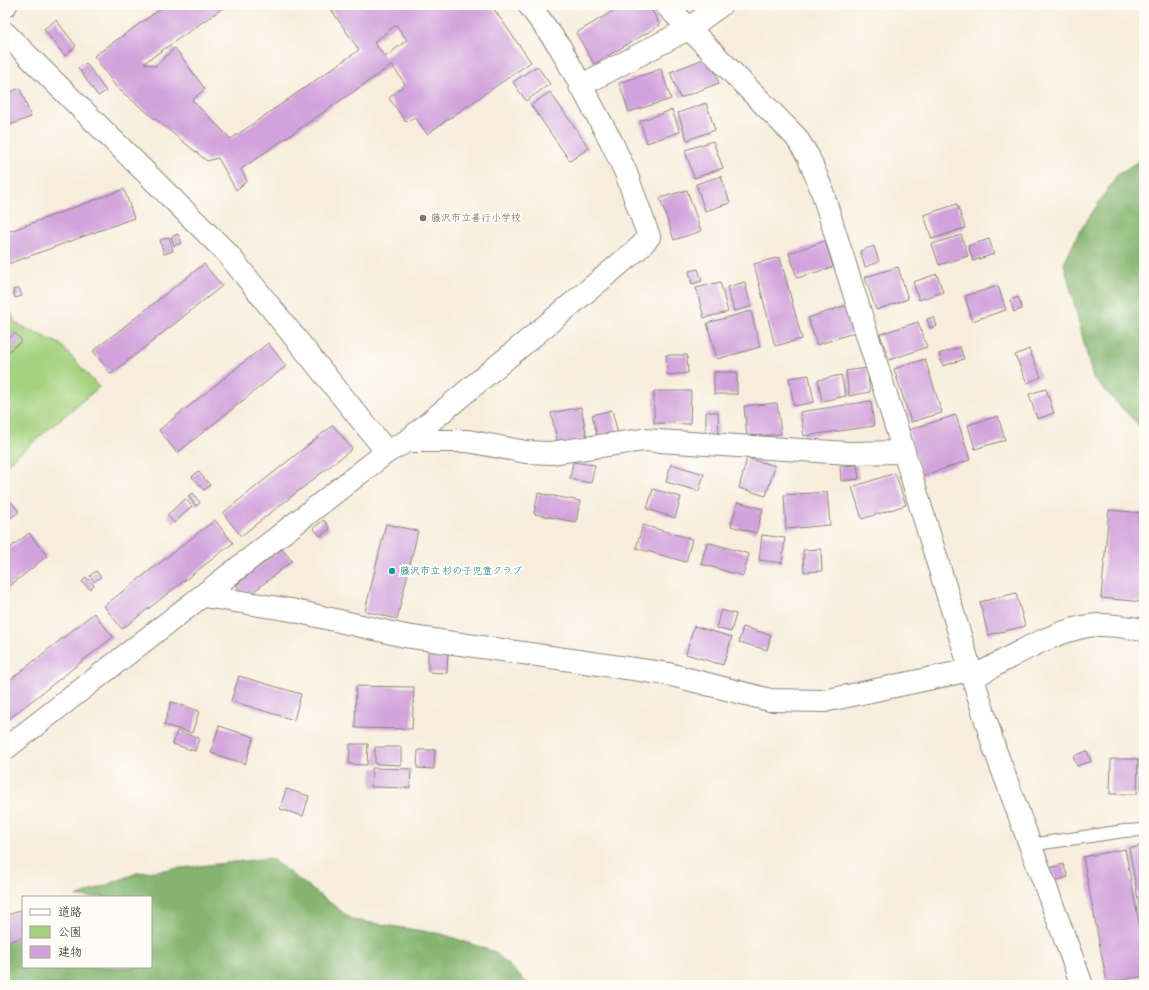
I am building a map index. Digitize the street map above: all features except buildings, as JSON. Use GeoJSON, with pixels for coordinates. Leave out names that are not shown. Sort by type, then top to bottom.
{"type":"FeatureCollection","features":[{"type":"Feature","properties":{"kind":"street"},"geometry":{"type":"LineString","coordinates":[[5,749],[204,596],[387,452],[407,441],[640,248],[648,237],[626,173],[611,141],[560,47],[529,5]]}},
{"type":"Feature","properties":{"kind":"street"},"geometry":{"type":"LineString","coordinates":[[666,5],[796,137],[808,156],[821,188],[1002,772],[1082,985]]}},
{"type":"Feature","properties":{"kind":"street"},"geometry":{"type":"LineString","coordinates":[[580,86],[688,29],[721,5]]}},
{"type":"Feature","properties":{"kind":"street"},"geometry":{"type":"LineString","coordinates":[[5,34],[227,253],[387,452]]}},
{"type":"Feature","properties":{"kind":"street"},"geometry":{"type":"LineString","coordinates":[[407,441],[468,441],[526,452],[550,453],[643,440],[849,453],[904,452]]}},
{"type":"Feature","properties":{"kind":"street"},"geometry":{"type":"LineString","coordinates":[[204,596],[291,610],[405,636],[668,674],[770,700],[824,700],[971,674],[1070,630],[1099,624],[1144,630]]}},
{"type":"Feature","properties":{"kind":"lane"},"geometry":{"type":"LineString","coordinates":[[1030,845],[1124,831],[1144,830]]}},
{"type":"Feature","properties":{"kind":"green space"},"geometry":{"type":"Polygon","coordinates":[[[1144,157],[1144,431],[1093,378],[1064,264],[1078,234],[1117,175],[1144,157]]]}},
{"type":"Feature","properties":{"kind":"green space"},"geometry":{"type":"Polygon","coordinates":[[[5,295],[15,323],[60,344],[99,387],[7,464],[5,462],[5,295]]]}},
{"type":"Feature","properties":{"kind":"green space"},"geometry":{"type":"Polygon","coordinates":[[[270,858],[353,920],[442,934],[495,952],[529,985],[5,985],[5,925],[22,918],[22,968],[152,968],[152,896],[79,896],[137,873],[270,858]]]}},
{"type":"Feature","properties":{"kind":"place","name":"藤沢市立善行小学校"},"geometry":{"type":"Point","coordinates":[423,218]}},
{"type":"Feature","properties":{"kind":"place","name":"藤沢市立 杉の子児童クラブ"},"geometry":{"type":"Point","coordinates":[392,571]}}]}
